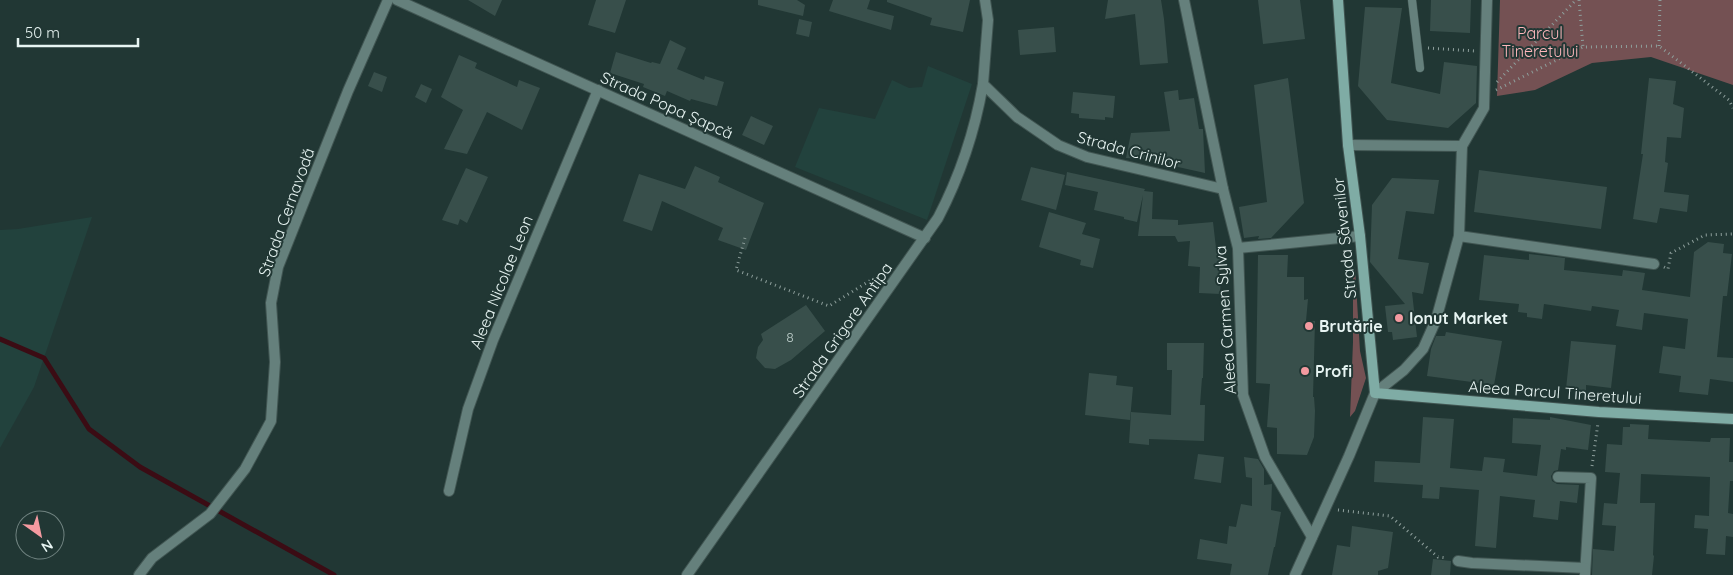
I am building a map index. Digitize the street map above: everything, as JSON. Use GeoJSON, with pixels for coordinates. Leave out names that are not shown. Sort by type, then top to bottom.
{"type":"FeatureCollection","features":[{"type":"Feature","properties":{"kind":"street","name":"Strada Cernavodă"},"geometry":{"type":"LineString","coordinates":[[139,575],[152,558],[210,514],[245,469],[271,421],[275,362],[271,303],[278,267],[348,91],[388,0]]}},
{"type":"Feature","properties":{"kind":"street","name":"Strada Popa Șapcă"},"geometry":{"type":"LineString","coordinates":[[397,0],[925,238]]}},
{"type":"Feature","properties":{"kind":"street"},"geometry":{"type":"LineString","coordinates":[[983,84],[988,20],[985,0]]}},
{"type":"Feature","properties":{"kind":"street","name":"Aleea Carmen Sylva"},"geometry":{"type":"LineString","coordinates":[[1184,0],[1223,189],[1238,248],[1243,395],[1265,457],[1312,537]]}},
{"type":"Feature","properties":{"kind":"street","name":"Strada Săvenilor"},"geometry":{"type":"LineString","coordinates":[[1297,574],[1376,393],[1360,236],[1348,146],[1338,0]]}},
{"type":"Feature","properties":{"kind":"street"},"geometry":{"type":"LineString","coordinates":[[1376,393],[1404,370],[1423,349],[1436,320],[1459,236],[1462,146],[1484,108],[1487,0]]}},
{"type":"Feature","properties":{"kind":"street","name":"Strada Crinilor"},"geometry":{"type":"LineString","coordinates":[[983,84],[1017,117],[1058,146],[1087,158],[1223,189]]}},
{"type":"Feature","properties":{"kind":"street","name":"Strada Grigore Antipa"},"geometry":{"type":"LineString","coordinates":[[687,575],[938,218],[955,185],[980,106],[983,84]]}},
{"type":"Feature","properties":{"kind":"street","name":"Aleea Nicolae Leon"},"geometry":{"type":"LineString","coordinates":[[449,491],[468,409],[493,340],[598,90]]}},
{"type":"Feature","properties":{"kind":"street"},"geometry":{"type":"LineString","coordinates":[[1348,146],[1462,146]]}},
{"type":"Feature","properties":{"kind":"street"},"geometry":{"type":"LineString","coordinates":[[1238,248],[1360,236]]}},
{"type":"Feature","properties":{"kind":"street"},"geometry":{"type":"LineString","coordinates":[[1459,236],[1654,264]]}},
{"type":"Feature","properties":{"kind":"street","name":"Aleea Parcul Tineretului"},"geometry":{"type":"LineString","coordinates":[[1376,393],[1599,412],[1733,419]]}},
{"type":"Feature","properties":{"kind":"street"},"geometry":{"type":"LineString","coordinates":[[1458,561],[1472,564],[1585,572],[1590,478],[1558,477]]}},
{"type":"Feature","properties":{"kind":"lane"},"geometry":{"type":"LineString","coordinates":[[1412,0],[1420,68]]}},
{"type":"Feature","properties":{"kind":"path"},"geometry":{"type":"LineString","coordinates":[[1577,0],[1583,47]]}},
{"type":"Feature","properties":{"kind":"path"},"geometry":{"type":"LineString","coordinates":[[1484,95],[1577,0]]}},
{"type":"Feature","properties":{"kind":"path"},"geometry":{"type":"LineString","coordinates":[[1660,0],[1660,46]]}},
{"type":"Feature","properties":{"kind":"path"},"geometry":{"type":"LineString","coordinates":[[1484,95],[1583,47],[1660,46],[1729,100],[1733,108]]}},
{"type":"Feature","properties":{"kind":"path"},"geometry":{"type":"LineString","coordinates":[[1418,48],[1485,52]]}},
{"type":"Feature","properties":{"kind":"path"},"geometry":{"type":"LineString","coordinates":[[1654,264],[1668,269],[1671,253],[1704,235],[1733,234]]}},
{"type":"Feature","properties":{"kind":"path"},"geometry":{"type":"LineString","coordinates":[[745,238],[736,270],[829,306],[887,270]]}},
{"type":"Feature","properties":{"kind":"path"},"geometry":{"type":"LineString","coordinates":[[1590,478],[1599,412]]}},
{"type":"Feature","properties":{"kind":"path"},"geometry":{"type":"LineString","coordinates":[[1325,508],[1390,516],[1438,557],[1458,561]]}},
{"type":"Feature","properties":{"kind":"shaded area"},"geometry":{"type":"Polygon","coordinates":[[[928,66],[972,84],[927,220],[795,167],[819,108],[875,119],[892,80],[909,88],[922,87],[928,66]]]}},
{"type":"Feature","properties":{"kind":"shaded area"},"geometry":{"type":"Polygon","coordinates":[[[92,217],[34,387],[0,448],[0,230],[18,229],[92,217]]]}},
{"type":"Feature","properties":{"kind":"green space","name":"Parcul Tineretului"},"geometry":{"type":"Polygon","coordinates":[[[1500,0],[1733,0],[1733,85],[1651,57],[1592,63],[1535,90],[1497,96],[1500,0]]]}},
{"type":"Feature","properties":{"kind":"green space"},"geometry":{"type":"Polygon","coordinates":[[[1355,267],[1360,351],[1366,378],[1355,411],[1350,417],[1353,277],[1355,267]]]}},
{"type":"Feature","properties":{"kind":"building"},"geometry":{"type":"Polygon","coordinates":[[[468,0],[502,0],[495,16],[468,0]]]}},
{"type":"Feature","properties":{"kind":"building"},"geometry":{"type":"Polygon","coordinates":[[[596,0],[626,0],[615,33],[588,25],[596,0]]]}},
{"type":"Feature","properties":{"kind":"building"},"geometry":{"type":"Polygon","coordinates":[[[758,0],[797,0],[805,5],[803,16],[758,5],[758,0]]]}},
{"type":"Feature","properties":{"kind":"building"},"geometry":{"type":"Polygon","coordinates":[[[833,0],[870,0],[867,9],[894,16],[891,30],[829,11],[833,0]]]}},
{"type":"Feature","properties":{"kind":"building"},"geometry":{"type":"Polygon","coordinates":[[[887,0],[970,0],[963,32],[930,25],[932,18],[887,2],[887,0]]]}},
{"type":"Feature","properties":{"kind":"building"},"geometry":{"type":"Polygon","coordinates":[[[1108,0],[1161,0],[1168,63],[1140,65],[1135,14],[1105,19],[1108,0]]]}},
{"type":"Feature","properties":{"kind":"building"},"geometry":{"type":"Polygon","coordinates":[[[1258,0],[1300,0],[1305,39],[1263,44],[1258,0]]]}},
{"type":"Feature","properties":{"kind":"building"},"geometry":{"type":"Polygon","coordinates":[[[1431,0],[1471,0],[1470,33],[1430,31],[1431,0]]]}},
{"type":"Feature","properties":{"kind":"building"},"geometry":{"type":"Polygon","coordinates":[[[1365,7],[1402,8],[1391,83],[1440,94],[1444,62],[1477,66],[1476,103],[1448,128],[1387,120],[1358,86],[1365,7]]]}},
{"type":"Feature","properties":{"kind":"building"},"geometry":{"type":"Polygon","coordinates":[[[799,19],[812,22],[809,37],[796,34],[799,19]]]}},
{"type":"Feature","properties":{"kind":"building"},"geometry":{"type":"Polygon","coordinates":[[[1054,27],[1056,52],[1020,55],[1018,30],[1054,27]]]}},
{"type":"Feature","properties":{"kind":"building"},"geometry":{"type":"Polygon","coordinates":[[[670,40],[686,48],[677,69],[704,80],[705,76],[724,82],[717,106],[691,99],[690,101],[667,91],[665,96],[643,87],[644,84],[610,73],[616,52],[660,64],[670,40]]]}},
{"type":"Feature","properties":{"kind":"building"},"geometry":{"type":"Polygon","coordinates":[[[459,55],[477,63],[475,68],[517,87],[519,80],[540,88],[522,130],[487,112],[467,154],[444,149],[463,110],[441,97],[459,55]]]}},
{"type":"Feature","properties":{"kind":"building"},"geometry":{"type":"Polygon","coordinates":[[[374,72],[387,77],[382,92],[368,86],[374,72]]]}},
{"type":"Feature","properties":{"kind":"building"},"geometry":{"type":"Polygon","coordinates":[[[1288,78],[1304,203],[1271,238],[1258,239],[1259,236],[1244,238],[1239,207],[1267,202],[1254,85],[1288,78]]]}},
{"type":"Feature","properties":{"kind":"building"},"geometry":{"type":"Polygon","coordinates":[[[1649,78],[1676,81],[1673,104],[1684,108],[1681,138],[1667,137],[1665,162],[1668,163],[1664,192],[1689,195],[1687,212],[1660,208],[1657,223],[1633,219],[1643,154],[1641,154],[1649,78]]]}},
{"type":"Feature","properties":{"kind":"building"},"geometry":{"type":"Polygon","coordinates":[[[421,84],[432,89],[426,103],[415,97],[421,84]]]}},
{"type":"Feature","properties":{"kind":"building"},"geometry":{"type":"Polygon","coordinates":[[[1178,90],[1179,100],[1194,98],[1199,129],[1203,129],[1205,173],[1169,165],[1169,160],[1126,158],[1131,133],[1170,131],[1164,92],[1178,90]]]}},
{"type":"Feature","properties":{"kind":"building"},"geometry":{"type":"Polygon","coordinates":[[[1073,92],[1115,96],[1113,118],[1105,117],[1105,120],[1079,118],[1079,114],[1071,113],[1073,92]]]}},
{"type":"Feature","properties":{"kind":"building"},"geometry":{"type":"Polygon","coordinates":[[[751,116],[773,126],[764,145],[742,135],[751,116]]]}},
{"type":"Feature","properties":{"kind":"building"},"geometry":{"type":"Polygon","coordinates":[[[695,166],[720,177],[718,182],[764,203],[746,250],[718,240],[723,228],[662,201],[652,231],[623,221],[639,174],[685,189],[695,166]]]}},
{"type":"Feature","properties":{"kind":"building"},"geometry":{"type":"Polygon","coordinates":[[[1031,167],[1065,175],[1056,210],[1021,200],[1031,167]]]}},
{"type":"Feature","properties":{"kind":"building"},"geometry":{"type":"Polygon","coordinates":[[[466,168],[488,177],[467,223],[460,219],[458,225],[442,220],[466,168]]]}},
{"type":"Feature","properties":{"kind":"building"},"geometry":{"type":"Polygon","coordinates":[[[1479,170],[1607,187],[1601,229],[1474,212],[1479,170]]]}},
{"type":"Feature","properties":{"kind":"building"},"geometry":{"type":"Polygon","coordinates":[[[1067,172],[1153,192],[1152,219],[1178,220],[1178,225],[1213,222],[1216,248],[1221,249],[1220,294],[1199,293],[1200,267],[1188,266],[1190,241],[1178,242],[1175,236],[1138,236],[1143,195],[1137,222],[1094,210],[1098,192],[1065,185],[1067,172]]]}},
{"type":"Feature","properties":{"kind":"building"},"geometry":{"type":"Polygon","coordinates":[[[1392,178],[1439,180],[1434,214],[1406,211],[1398,259],[1429,263],[1423,294],[1412,292],[1417,337],[1393,340],[1392,332],[1388,332],[1385,306],[1405,304],[1370,262],[1372,205],[1392,178]]]}},
{"type":"Feature","properties":{"kind":"building"},"geometry":{"type":"Polygon","coordinates":[[[1049,212],[1086,223],[1082,234],[1100,239],[1093,268],[1080,265],[1081,260],[1039,247],[1049,212]]]}},
{"type":"Feature","properties":{"kind":"building"},"geometry":{"type":"Polygon","coordinates":[[[1708,242],[1724,244],[1723,253],[1732,254],[1727,296],[1723,296],[1717,357],[1733,358],[1733,382],[1710,379],[1708,395],[1679,392],[1681,376],[1659,373],[1663,346],[1685,349],[1688,319],[1644,313],[1642,330],[1616,326],[1619,310],[1592,306],[1591,311],[1544,304],[1542,319],[1527,317],[1527,313],[1518,312],[1519,304],[1479,300],[1484,255],[1529,260],[1529,254],[1565,258],[1564,270],[1622,276],[1623,270],[1645,273],[1642,290],[1690,297],[1694,252],[1708,242]]]}},
{"type":"Feature","properties":{"kind":"building"},"geometry":{"type":"Polygon","coordinates":[[[1258,255],[1288,255],[1287,277],[1304,277],[1304,300],[1308,299],[1306,321],[1315,321],[1314,437],[1307,455],[1277,454],[1277,428],[1267,427],[1270,384],[1256,383],[1258,255]]]}},
{"type":"Feature","properties":{"kind":"building"},"geometry":{"type":"Polygon","coordinates":[[[806,305],[825,331],[791,360],[775,369],[765,368],[756,358],[758,347],[763,340],[761,334],[806,305]]]}},
{"type":"Feature","properties":{"kind":"building"},"geometry":{"type":"Polygon","coordinates":[[[1446,332],[1502,341],[1494,385],[1427,376],[1431,349],[1436,336],[1445,336],[1446,332]]]}},
{"type":"Feature","properties":{"kind":"building"},"geometry":{"type":"Polygon","coordinates":[[[1571,341],[1616,345],[1611,388],[1586,385],[1586,391],[1566,389],[1571,341]]]}},
{"type":"Feature","properties":{"kind":"building"},"geometry":{"type":"Polygon","coordinates":[[[1167,343],[1204,343],[1200,405],[1205,405],[1204,441],[1149,439],[1149,445],[1129,443],[1131,412],[1171,415],[1172,370],[1167,370],[1167,343]]]}},
{"type":"Feature","properties":{"kind":"building"},"geometry":{"type":"Polygon","coordinates":[[[1089,373],[1117,376],[1116,385],[1133,387],[1130,420],[1085,415],[1089,373]]]}},
{"type":"Feature","properties":{"kind":"building"},"geometry":{"type":"Polygon","coordinates":[[[1423,417],[1454,419],[1450,468],[1482,471],[1484,457],[1505,459],[1503,472],[1537,476],[1541,445],[1512,443],[1513,418],[1550,420],[1550,417],[1591,425],[1588,450],[1566,447],[1566,450],[1561,449],[1558,470],[1554,471],[1551,476],[1552,481],[1557,484],[1579,485],[1577,503],[1560,501],[1558,520],[1533,517],[1535,500],[1500,496],[1496,548],[1475,546],[1479,490],[1440,487],[1439,499],[1422,498],[1423,485],[1374,482],[1375,461],[1420,463],[1423,417]]]}},
{"type":"Feature","properties":{"kind":"building"},"geometry":{"type":"Polygon","coordinates":[[[1630,424],[1649,425],[1648,439],[1710,442],[1711,438],[1730,438],[1729,462],[1733,462],[1733,481],[1730,481],[1728,513],[1733,514],[1733,537],[1726,536],[1725,555],[1706,554],[1708,529],[1694,528],[1695,515],[1709,516],[1710,477],[1641,474],[1640,503],[1655,503],[1652,575],[1592,575],[1593,549],[1614,551],[1616,526],[1602,525],[1604,503],[1617,504],[1620,473],[1605,472],[1607,444],[1622,445],[1623,427],[1630,427],[1630,424]]]}},
{"type":"Feature","properties":{"kind":"building"},"geometry":{"type":"Polygon","coordinates":[[[1198,454],[1224,457],[1221,483],[1194,479],[1198,454]]]}},
{"type":"Feature","properties":{"kind":"building"},"geometry":{"type":"Polygon","coordinates":[[[1244,457],[1258,459],[1264,469],[1264,485],[1272,484],[1271,510],[1281,512],[1268,575],[1230,575],[1232,564],[1197,559],[1200,539],[1227,544],[1229,526],[1236,527],[1241,504],[1252,506],[1252,478],[1246,477],[1244,457]]]}},
{"type":"Feature","properties":{"kind":"building"},"geometry":{"type":"Polygon","coordinates":[[[1352,526],[1393,532],[1388,568],[1378,571],[1378,575],[1332,575],[1337,545],[1350,547],[1352,526]]]}},
{"type":"Feature","properties":{"kind":"building"},"geometry":{"type":"Polygon","coordinates":[[[1433,559],[1451,561],[1450,575],[1431,575],[1433,559]]]}},
{"type":"Feature","properties":{"kind":"waterway"},"geometry":{"type":"LineString","coordinates":[[0,339],[44,358],[89,429],[140,467],[334,575]]}},
{"type":"Feature","properties":{"kind":"place","name":"Ionut Market"},"geometry":{"type":"Point","coordinates":[1399,318]}},
{"type":"Feature","properties":{"kind":"place","name":"Brutărie"},"geometry":{"type":"Point","coordinates":[1309,326]}},
{"type":"Feature","properties":{"kind":"place","name":"Profi"},"geometry":{"type":"Point","coordinates":[1305,371]}}]}
